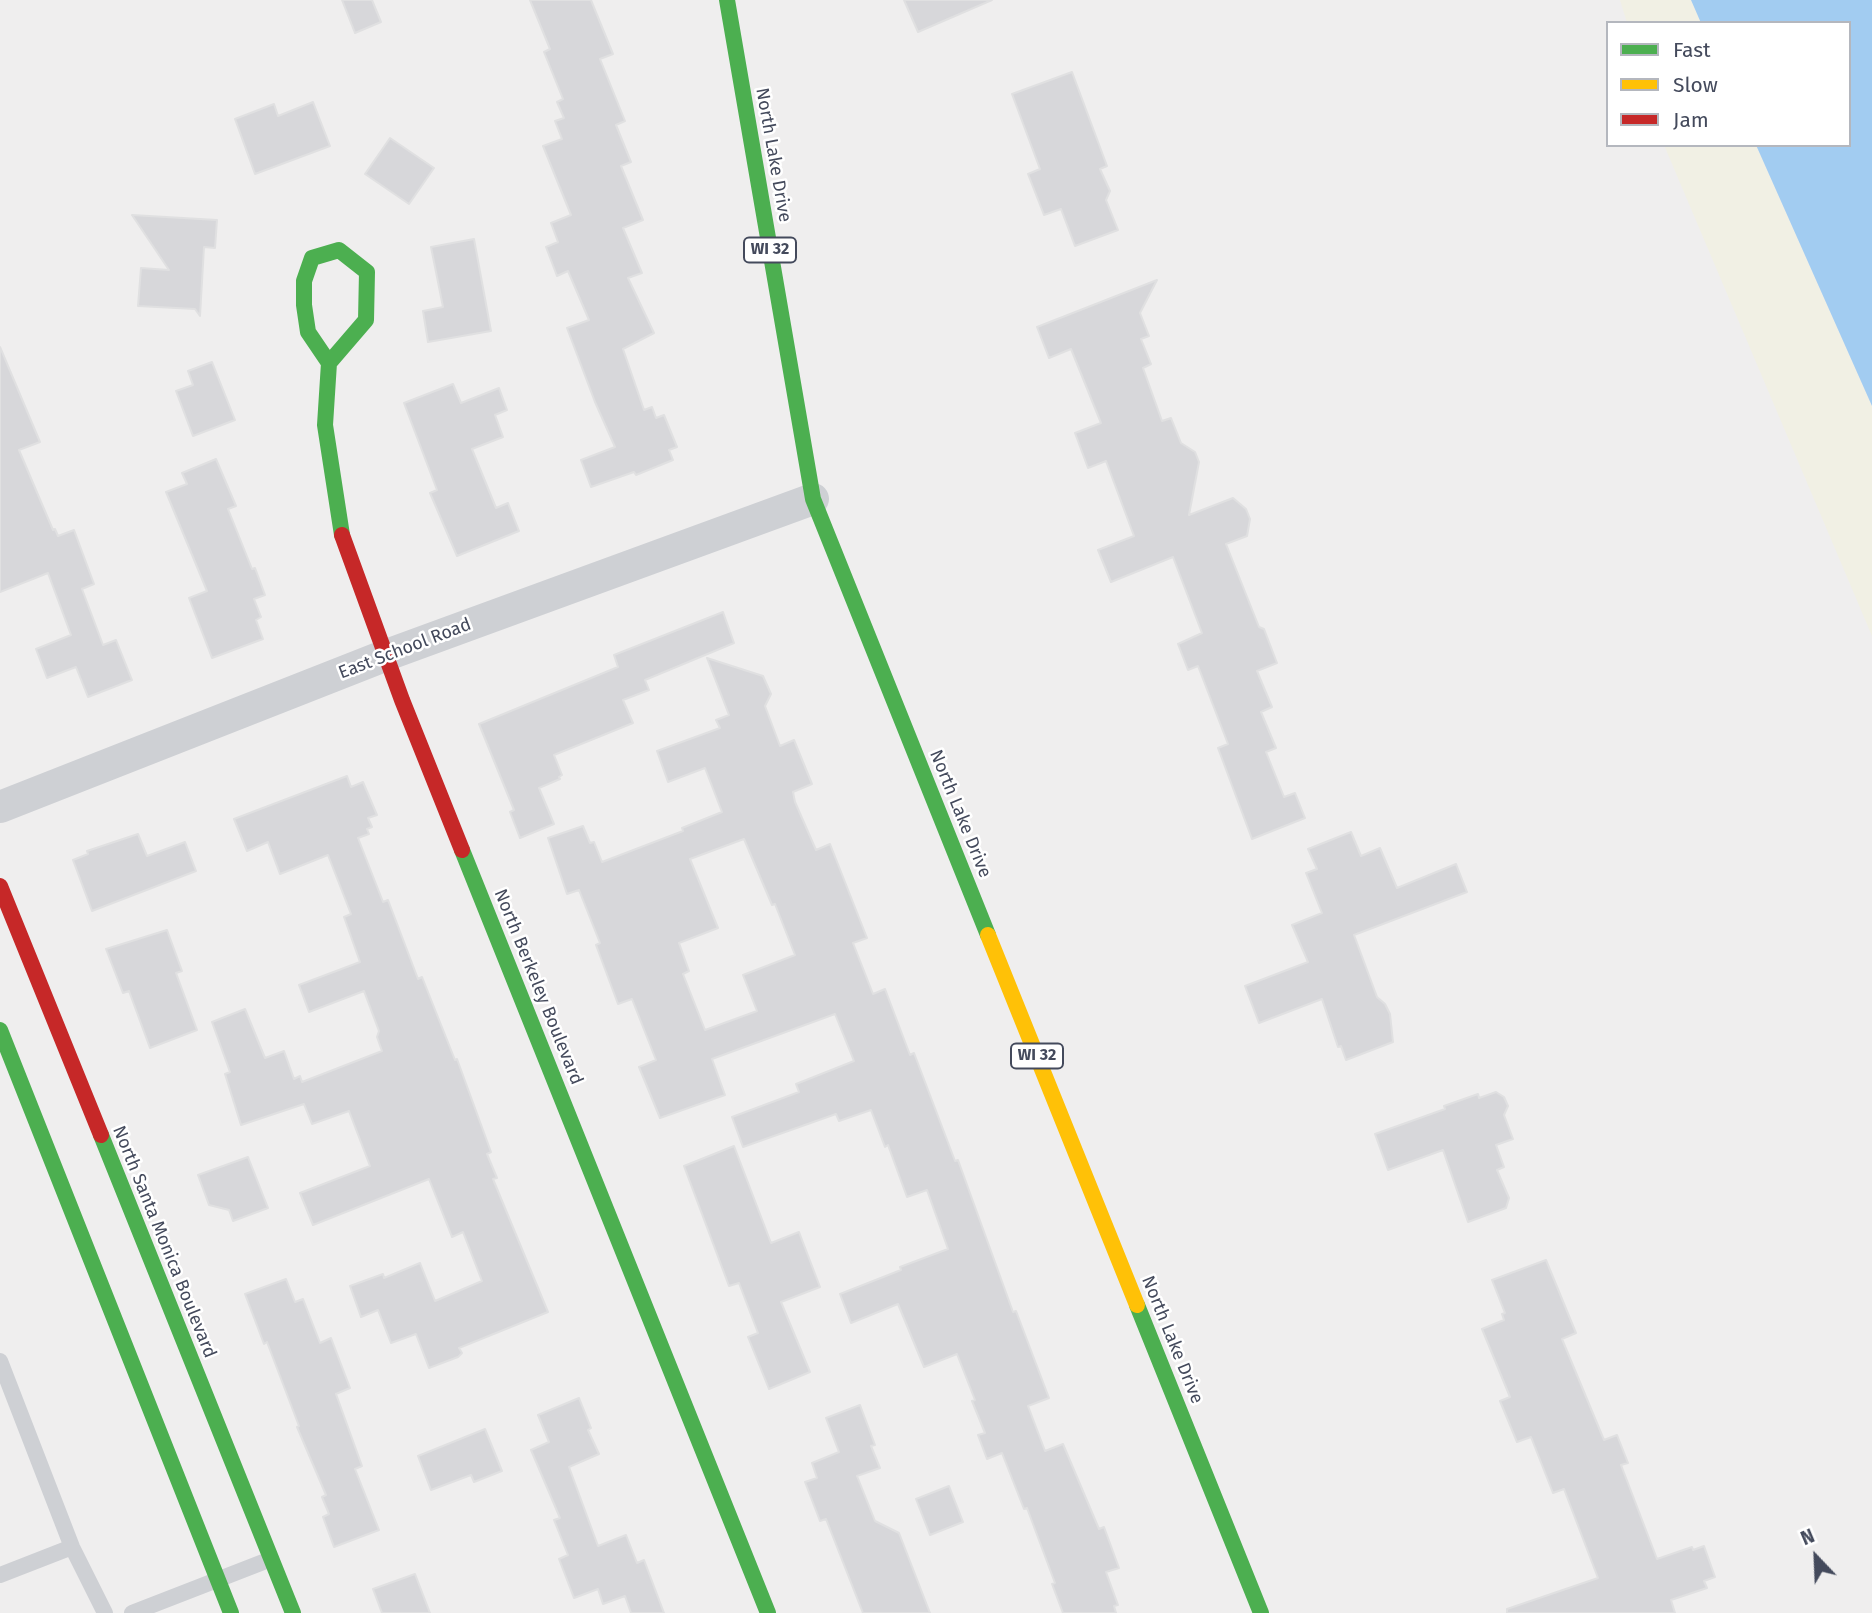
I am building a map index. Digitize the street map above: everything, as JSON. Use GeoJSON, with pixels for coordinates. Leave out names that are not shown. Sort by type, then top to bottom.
{"type":"FeatureCollection","features":[{"type":"Feature","properties":{"kind":"street","name":"North Lake Drive"},"geometry":{"type":"LineString","coordinates":[[727,0],[813,499],[1261,1613]]}},
{"type":"Feature","properties":{"kind":"street"},"geometry":{"type":"LineString","coordinates":[[340,250],[367,272],[366,320],[329,363],[308,332],[304,281],[312,258],[340,250]]}},
{"type":"Feature","properties":{"kind":"street","name":"North Berkeley Boulevard"},"geometry":{"type":"LineString","coordinates":[[329,363],[325,425],[343,542],[384,656],[768,1613]]}},
{"type":"Feature","properties":{"kind":"street","name":"East School Road"},"geometry":{"type":"LineString","coordinates":[[0,807],[384,656],[813,499]]}},
{"type":"Feature","properties":{"kind":"street","name":"North Santa Monica Boulevard"},"geometry":{"type":"LineString","coordinates":[[0,886],[293,1613]]}},
{"type":"Feature","properties":{"kind":"street"},"geometry":{"type":"LineString","coordinates":[[0,1030],[231,1613]]}},
{"type":"Feature","properties":{"kind":"lane"},"geometry":{"type":"LineString","coordinates":[[0,1361],[72,1547],[105,1613]]}},
{"type":"Feature","properties":{"kind":"lane"},"geometry":{"type":"LineString","coordinates":[[0,1575],[72,1547]]}},
{"type":"Feature","properties":{"kind":"lane"},"geometry":{"type":"LineString","coordinates":[[132,1613],[271,1559]]}},
{"type":"Feature","properties":{"kind":"sand"},"geometry":{"type":"Polygon","coordinates":[[[1620,0],[1691,0],[1700,21],[1626,21],[1620,0]]]}},
{"type":"Feature","properties":{"kind":"sand"},"geometry":{"type":"Polygon","coordinates":[[[1665,147],[1757,147],[1872,406],[1872,636],[1665,147]]]}},
{"type":"Feature","properties":{"kind":"water"},"geometry":{"type":"Polygon","coordinates":[[[1691,0],[1872,0],[1872,406],[1757,147],[1851,147],[1851,21],[1700,21],[1691,0]]]}},
{"type":"Feature","properties":{"kind":"building"},"geometry":{"type":"Polygon","coordinates":[[[342,0],[372,0],[381,22],[355,33],[342,0]]]}},
{"type":"Feature","properties":{"kind":"building"},"geometry":{"type":"Polygon","coordinates":[[[530,0],[591,0],[613,54],[600,59],[625,121],[616,125],[631,162],[621,166],[643,220],[623,228],[642,273],[628,278],[654,333],[623,349],[644,410],[652,407],[656,418],[664,415],[677,447],[669,450],[673,460],[636,475],[634,472],[591,487],[581,460],[615,447],[567,328],[589,320],[568,271],[557,276],[546,247],[558,242],[551,223],[571,215],[543,146],[562,139],[555,121],[564,118],[557,102],[563,99],[544,52],[550,49],[530,0]]]}},
{"type":"Feature","properties":{"kind":"building"},"geometry":{"type":"Polygon","coordinates":[[[904,0],[992,0],[918,32],[904,0]]]}},
{"type":"Feature","properties":{"kind":"building"},"geometry":{"type":"Polygon","coordinates":[[[1072,72],[1107,166],[1100,169],[1110,191],[1106,200],[1118,230],[1075,246],[1061,209],[1044,215],[1028,174],[1040,169],[1012,94],[1072,72]]]}},
{"type":"Feature","properties":{"kind":"building"},"geometry":{"type":"Polygon","coordinates":[[[313,102],[330,146],[255,174],[235,119],[274,104],[278,116],[313,102]]]}},
{"type":"Feature","properties":{"kind":"building"},"geometry":{"type":"Polygon","coordinates":[[[390,138],[434,168],[409,204],[365,174],[390,138]]]}},
{"type":"Feature","properties":{"kind":"building"},"geometry":{"type":"Polygon","coordinates":[[[132,215],[217,220],[215,248],[204,247],[200,316],[195,309],[138,306],[141,268],[169,270],[132,215]]]}},
{"type":"Feature","properties":{"kind":"building"},"geometry":{"type":"Polygon","coordinates":[[[474,239],[491,331],[428,342],[423,311],[443,307],[431,247],[474,239]]]}},
{"type":"Feature","properties":{"kind":"building"},"geometry":{"type":"Polygon","coordinates":[[[1157,280],[1140,313],[1149,336],[1141,339],[1151,364],[1143,368],[1162,421],[1171,418],[1181,443],[1195,452],[1199,462],[1189,515],[1233,498],[1246,509],[1250,519],[1247,536],[1226,544],[1259,627],[1264,629],[1277,663],[1257,671],[1272,707],[1261,712],[1276,748],[1266,752],[1284,797],[1295,793],[1305,818],[1252,839],[1218,748],[1228,744],[1198,666],[1188,670],[1178,644],[1202,633],[1173,557],[1111,582],[1098,550],[1134,536],[1106,461],[1088,468],[1075,433],[1101,423],[1071,349],[1049,358],[1037,327],[1157,280]]]}},
{"type":"Feature","properties":{"kind":"building"},"geometry":{"type":"Polygon","coordinates":[[[0,347],[40,442],[19,450],[53,530],[55,529],[58,536],[74,530],[94,584],[82,589],[103,645],[116,640],[132,680],[88,697],[76,667],[47,678],[36,649],[71,635],[48,573],[0,592],[0,347]]]}},
{"type":"Feature","properties":{"kind":"building"},"geometry":{"type":"Polygon","coordinates":[[[212,362],[235,420],[193,436],[176,391],[193,385],[188,371],[212,362]]]}},
{"type":"Feature","properties":{"kind":"building"},"geometry":{"type":"Polygon","coordinates":[[[453,384],[461,403],[499,388],[507,410],[495,415],[503,437],[472,449],[496,508],[508,503],[519,531],[457,556],[430,493],[437,490],[404,403],[453,384]]]}},
{"type":"Feature","properties":{"kind":"building"},"geometry":{"type":"Polygon","coordinates":[[[216,459],[236,506],[228,509],[265,595],[254,599],[261,617],[256,620],[263,639],[212,658],[189,598],[207,591],[166,492],[187,484],[182,473],[216,459]]]}},
{"type":"Feature","properties":{"kind":"building"},"geometry":{"type":"Polygon","coordinates":[[[723,612],[734,643],[645,680],[649,690],[623,700],[633,723],[554,755],[562,775],[560,779],[539,788],[554,824],[520,838],[510,812],[514,810],[479,724],[618,667],[614,655],[723,612]]]}},
{"type":"Feature","properties":{"kind":"building"},"geometry":{"type":"Polygon","coordinates":[[[707,658],[763,676],[771,694],[765,706],[780,746],[794,740],[812,784],[793,792],[795,802],[816,850],[830,844],[867,938],[853,943],[873,994],[885,989],[910,1055],[914,1053],[955,1161],[958,1160],[1013,1312],[1016,1311],[1049,1398],[1028,1406],[1045,1451],[1063,1444],[1099,1529],[1104,1527],[1119,1568],[1106,1572],[1118,1605],[1114,1606],[1116,1613],[1063,1613],[1052,1584],[1055,1583],[1027,1508],[1024,1509],[1002,1453],[987,1459],[978,1435],[985,1433],[957,1354],[924,1367],[898,1304],[851,1323],[840,1294],[948,1249],[927,1190],[907,1197],[888,1145],[885,1147],[871,1110],[839,1121],[836,1114],[743,1147],[732,1117],[799,1092],[796,1084],[854,1061],[835,1014],[712,1059],[725,1095],[660,1118],[639,1067],[656,1060],[632,999],[618,1004],[596,945],[600,943],[579,890],[567,894],[548,838],[583,826],[590,843],[594,842],[602,862],[683,831],[682,828],[722,812],[705,768],[668,782],[657,751],[720,728],[716,720],[729,715],[707,658]],[[744,839],[690,859],[718,928],[679,943],[689,971],[683,974],[705,1030],[757,1011],[743,975],[795,955],[775,904],[772,905],[744,839]]]}},
{"type":"Feature","properties":{"kind":"building"},"geometry":{"type":"Polygon","coordinates":[[[347,776],[351,787],[363,782],[377,815],[368,818],[372,827],[367,829],[369,834],[358,838],[383,902],[388,900],[418,979],[422,977],[455,1060],[457,1059],[491,1152],[487,1154],[497,1178],[493,1179],[548,1312],[459,1348],[462,1353],[458,1357],[429,1368],[416,1334],[391,1343],[378,1310],[361,1317],[350,1286],[383,1274],[384,1278],[420,1263],[435,1301],[482,1281],[463,1232],[452,1237],[429,1179],[313,1225],[300,1193],[370,1166],[349,1111],[312,1124],[304,1104],[241,1125],[225,1074],[230,1072],[212,1022],[245,1009],[265,1058],[284,1051],[294,1079],[300,1076],[302,1082],[382,1051],[377,1037],[379,1031],[364,991],[309,1012],[299,985],[360,962],[344,917],[351,914],[328,855],[280,874],[268,842],[247,851],[234,819],[347,776]]]}},
{"type":"Feature","properties":{"kind":"building"},"geometry":{"type":"Polygon","coordinates":[[[1351,832],[1361,856],[1380,848],[1397,888],[1456,864],[1467,892],[1354,935],[1377,997],[1385,1004],[1390,1014],[1393,1042],[1346,1060],[1341,1046],[1338,1047],[1322,999],[1259,1023],[1245,986],[1308,962],[1292,925],[1322,913],[1306,873],[1317,869],[1308,849],[1351,832]]]}},
{"type":"Feature","properties":{"kind":"building"},"geometry":{"type":"Polygon","coordinates":[[[138,834],[147,856],[185,842],[196,871],[92,911],[73,860],[88,854],[87,851],[138,834]]]}},
{"type":"Feature","properties":{"kind":"building"},"geometry":{"type":"Polygon","coordinates":[[[167,930],[182,971],[176,973],[197,1030],[150,1048],[129,991],[123,993],[106,949],[167,930]]]}},
{"type":"Feature","properties":{"kind":"building"},"geometry":{"type":"Polygon","coordinates":[[[1496,1092],[1504,1097],[1508,1106],[1504,1115],[1513,1139],[1496,1145],[1504,1167],[1497,1170],[1509,1198],[1506,1208],[1468,1222],[1443,1150],[1388,1170],[1375,1134],[1478,1094],[1479,1098],[1496,1092]]]}},
{"type":"Feature","properties":{"kind":"building"},"geometry":{"type":"Polygon","coordinates":[[[734,1146],[771,1243],[799,1232],[820,1287],[781,1302],[810,1372],[769,1389],[748,1337],[758,1333],[739,1283],[729,1286],[684,1166],[734,1146]]]}},
{"type":"Feature","properties":{"kind":"building"},"geometry":{"type":"Polygon","coordinates":[[[248,1157],[268,1208],[233,1221],[229,1210],[209,1205],[198,1175],[248,1157]]]}},
{"type":"Feature","properties":{"kind":"building"},"geometry":{"type":"Polygon","coordinates":[[[1546,1260],[1576,1333],[1562,1339],[1604,1440],[1617,1435],[1628,1463],[1621,1465],[1657,1559],[1692,1547],[1693,1550],[1704,1546],[1715,1577],[1704,1581],[1707,1588],[1671,1600],[1675,1613],[1507,1613],[1507,1609],[1598,1578],[1564,1489],[1553,1493],[1531,1437],[1517,1442],[1500,1401],[1510,1397],[1482,1329],[1504,1320],[1502,1314],[1505,1313],[1492,1280],[1546,1260]]]}},
{"type":"Feature","properties":{"kind":"building"},"geometry":{"type":"Polygon","coordinates":[[[286,1279],[295,1302],[303,1299],[320,1343],[331,1338],[350,1388],[336,1394],[362,1466],[355,1469],[379,1530],[334,1547],[323,1517],[329,1514],[322,1497],[326,1495],[297,1427],[299,1426],[267,1342],[264,1344],[245,1294],[286,1279]]]}},
{"type":"Feature","properties":{"kind":"building"},"geometry":{"type":"Polygon","coordinates":[[[579,1398],[591,1428],[588,1430],[599,1454],[569,1467],[598,1546],[626,1535],[637,1563],[644,1560],[664,1613],[631,1613],[625,1596],[603,1604],[598,1589],[574,1598],[559,1559],[568,1555],[554,1520],[560,1518],[531,1450],[549,1442],[538,1415],[579,1398]]]}},
{"type":"Feature","properties":{"kind":"building"},"geometry":{"type":"Polygon","coordinates":[[[860,1405],[875,1445],[871,1446],[880,1468],[857,1476],[875,1521],[899,1533],[930,1613],[863,1613],[826,1519],[820,1521],[805,1482],[817,1478],[812,1463],[839,1452],[826,1418],[860,1405]]]}},
{"type":"Feature","properties":{"kind":"building"},"geometry":{"type":"Polygon","coordinates":[[[485,1429],[502,1471],[474,1482],[471,1475],[431,1490],[418,1456],[485,1429]]]}},
{"type":"Feature","properties":{"kind":"building"},"geometry":{"type":"Polygon","coordinates":[[[949,1486],[963,1522],[930,1535],[916,1499],[949,1486]]]}},
{"type":"Feature","properties":{"kind":"building"},"geometry":{"type":"Polygon","coordinates":[[[415,1574],[430,1613],[382,1613],[373,1589],[415,1574]]]}},
{"type":"Feature","properties":{"kind":"traffic: fast"},"geometry":{"type":"LineString","coordinates":[[727,0],[813,499],[988,935]]}},
{"type":"Feature","properties":{"kind":"traffic: fast"},"geometry":{"type":"LineString","coordinates":[[329,363],[366,320],[367,272],[339,250],[312,258],[304,281],[304,305],[308,332],[329,363],[325,425],[342,535]]}},
{"type":"Feature","properties":{"kind":"traffic: fast"},"geometry":{"type":"LineString","coordinates":[[462,850],[768,1613]]}},
{"type":"Feature","properties":{"kind":"traffic: fast"},"geometry":{"type":"LineString","coordinates":[[0,1030],[231,1613]]}},
{"type":"Feature","properties":{"kind":"traffic: fast"},"geometry":{"type":"LineString","coordinates":[[101,1135],[293,1613]]}},
{"type":"Feature","properties":{"kind":"traffic: fast"},"geometry":{"type":"LineString","coordinates":[[1137,1305],[1261,1613]]}},
{"type":"Feature","properties":{"kind":"traffic: slow"},"geometry":{"type":"LineString","coordinates":[[988,935],[1137,1305]]}},
{"type":"Feature","properties":{"kind":"traffic: jam"},"geometry":{"type":"LineString","coordinates":[[342,535],[402,700],[462,850]]}},
{"type":"Feature","properties":{"kind":"traffic: jam"},"geometry":{"type":"LineString","coordinates":[[0,886],[101,1135]]}}]}
